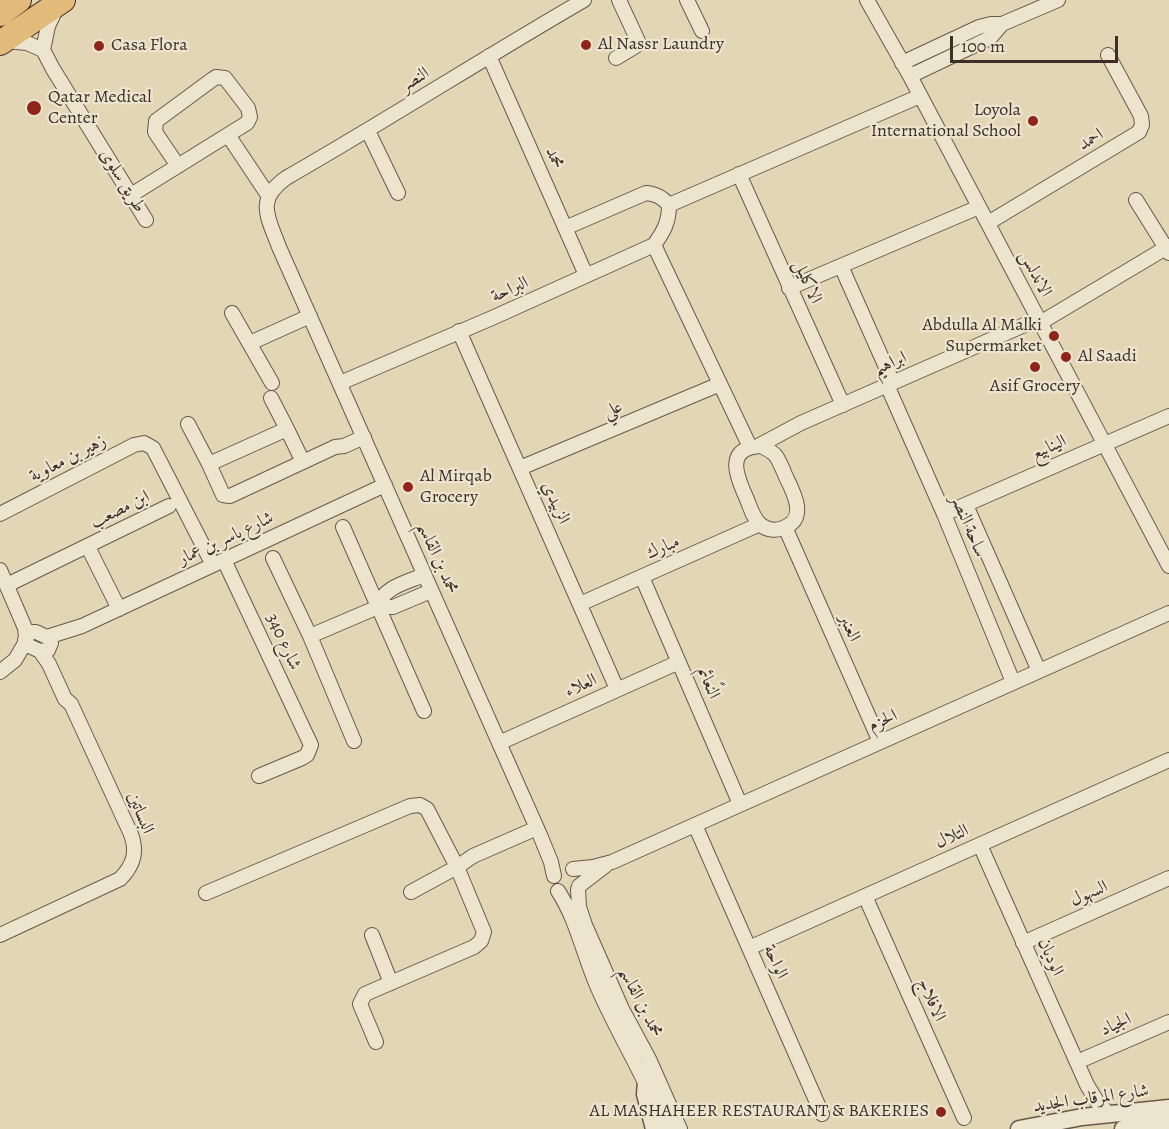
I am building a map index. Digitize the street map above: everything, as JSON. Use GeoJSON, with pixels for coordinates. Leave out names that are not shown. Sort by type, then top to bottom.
{"type":"FeatureCollection","features":[{"type":"Feature","properties":{"kind":"highway"},"geometry":{"type":"LineString","coordinates":[[0,14],[19,0]]}},
{"type":"Feature","properties":{"kind":"highway"},"geometry":{"type":"LineString","coordinates":[[2,42],[61,2]]}},
{"type":"Feature","properties":{"kind":"street","name":"النصر"},"geometry":{"type":"LineString","coordinates":[[268,195],[286,178],[584,0]]}},
{"type":"Feature","properties":{"kind":"street"},"geometry":{"type":"LineString","coordinates":[[616,58],[636,46],[638,41],[619,0]]}},
{"type":"Feature","properties":{"kind":"street"},"geometry":{"type":"LineString","coordinates":[[687,0],[702,31]]}},
{"type":"Feature","properties":{"kind":"street","name":"الاندلس"},"geometry":{"type":"LineString","coordinates":[[867,0],[910,76],[1169,566]]}},
{"type":"Feature","properties":{"kind":"street"},"geometry":{"type":"LineString","coordinates":[[902,63],[985,25],[1002,24],[1058,0]]}},
{"type":"Feature","properties":{"kind":"street"},"geometry":{"type":"LineString","coordinates":[[2,42],[27,43],[43,50],[48,26],[61,2]]}},
{"type":"Feature","properties":{"kind":"street"},"geometry":{"type":"LineString","coordinates":[[910,76],[990,38],[1002,24]]}},
{"type":"Feature","properties":{"kind":"street"},"geometry":{"type":"LineString","coordinates":[[948,42],[955,55]]}},
{"type":"Feature","properties":{"kind":"street","name":"طريق سلوى"},"geometry":{"type":"LineString","coordinates":[[43,50],[146,220]]}},
{"type":"Feature","properties":{"kind":"street","name":"احمد"},"geometry":{"type":"LineString","coordinates":[[988,223],[1139,132],[1142,124],[1141,116],[1108,55]]}},
{"type":"Feature","properties":{"kind":"street","name":"محمد"},"geometry":{"type":"LineString","coordinates":[[489,56],[586,275]]}},
{"type":"Feature","properties":{"kind":"street"},"geometry":{"type":"LineString","coordinates":[[131,195],[178,166],[228,135],[247,123],[250,114],[248,108],[228,81],[221,77],[216,77],[156,121],[155,132],[178,166]]}},
{"type":"Feature","properties":{"kind":"street"},"geometry":{"type":"LineString","coordinates":[[669,205],[920,96]]}},
{"type":"Feature","properties":{"kind":"street"},"geometry":{"type":"LineString","coordinates":[[368,131],[398,193]]}},
{"type":"Feature","properties":{"kind":"street"},"geometry":{"type":"LineString","coordinates":[[228,135],[268,195]]}},
{"type":"Feature","properties":{"kind":"street","name":"الاكليل"},"geometry":{"type":"LineString","coordinates":[[739,174],[843,405]]}},
{"type":"Feature","properties":{"kind":"street"},"geometry":{"type":"LineString","coordinates":[[565,228],[646,193],[663,198],[669,205],[669,218],[665,230],[654,245],[720,384],[754,447]]}},
{"type":"Feature","properties":{"kind":"street","name":"محمد بن القاسم"},"geometry":{"type":"LineString","coordinates":[[268,195],[268,217],[539,832],[554,876]]}},
{"type":"Feature","properties":{"kind":"street"},"geometry":{"type":"LineString","coordinates":[[1136,200],[1168,249]]}},
{"type":"Feature","properties":{"kind":"street"},"geometry":{"type":"LineString","coordinates":[[789,288],[979,207]]}},
{"type":"Feature","properties":{"kind":"street","name":"البراحة"},"geometry":{"type":"LineString","coordinates":[[340,383],[654,245]]}},
{"type":"Feature","properties":{"kind":"street","name":"ابراهيم"},"geometry":{"type":"LineString","coordinates":[[754,447],[801,423],[1039,321],[1168,249]]}},
{"type":"Feature","properties":{"kind":"street","name":"ساحة النصر"},"geometry":{"type":"LineString","coordinates":[[841,266],[1013,682]]}},
{"type":"Feature","properties":{"kind":"street"},"geometry":{"type":"LineString","coordinates":[[232,313],[272,383]]}},
{"type":"Feature","properties":{"kind":"street"},"geometry":{"type":"LineString","coordinates":[[250,343],[310,316]]}},
{"type":"Feature","properties":{"kind":"street","name":"الزبيدي"},"geometry":{"type":"LineString","coordinates":[[459,331],[617,689]]}},
{"type":"Feature","properties":{"kind":"street","name":"علي"},"geometry":{"type":"LineString","coordinates":[[520,468],[720,384]]}},
{"type":"Feature","properties":{"kind":"street"},"geometry":{"type":"LineString","coordinates":[[271,398],[303,462]]}},
{"type":"Feature","properties":{"kind":"street","name":"الينابيع"},"geometry":{"type":"LineString","coordinates":[[944,514],[1169,416]]}},
{"type":"Feature","properties":{"kind":"street"},"geometry":{"type":"LineString","coordinates":[[188,424],[223,495],[230,496],[335,447],[341,441],[362,434]]}},
{"type":"Feature","properties":{"kind":"street"},"geometry":{"type":"LineString","coordinates":[[209,464],[287,429]]}},
{"type":"Feature","properties":{"kind":"street","name":"زهير بن معاوية"},"geometry":{"type":"LineString","coordinates":[[0,514],[139,443],[144,443],[153,448],[218,562]]}},
{"type":"Feature","properties":{"kind":"street"},"geometry":{"type":"LineString","coordinates":[[754,447],[770,450],[776,457],[796,500],[798,508],[792,523],[777,530],[768,529],[760,524],[746,498],[735,468],[737,459],[743,451],[754,447]]}},
{"type":"Feature","properties":{"kind":"street","name":"شارع ياسر بن عمار"},"geometry":{"type":"LineString","coordinates":[[46,643],[385,485]]}},
{"type":"Feature","properties":{"kind":"street","name":"ساحة النصر"},"geometry":{"type":"LineString","coordinates":[[966,505],[1039,671]]}},
{"type":"Feature","properties":{"kind":"street","name":"ابن مصعب"},"geometry":{"type":"LineString","coordinates":[[8,587],[169,506]]}},
{"type":"Feature","properties":{"kind":"street","name":"مبارك"},"geometry":{"type":"LineString","coordinates":[[580,604],[760,524]]}},
{"type":"Feature","properties":{"kind":"street"},"geometry":{"type":"LineString","coordinates":[[343,527],[424,711]]}},
{"type":"Feature","properties":{"kind":"street","name":"العنبر"},"geometry":{"type":"LineString","coordinates":[[785,527],[880,742]]}},
{"type":"Feature","properties":{"kind":"street","name":"ابن مصعب"},"geometry":{"type":"LineString","coordinates":[[88,547],[119,609]]}},
{"type":"Feature","properties":{"kind":"street"},"geometry":{"type":"LineString","coordinates":[[273,558],[310,636],[354,741]]}},
{"type":"Feature","properties":{"kind":"street","name":"شارع 340"},"geometry":{"type":"LineString","coordinates":[[218,562],[309,739],[307,755],[259,776]]}},
{"type":"Feature","properties":{"kind":"street"},"geometry":{"type":"LineString","coordinates":[[0,570],[25,628],[26,640],[30,647],[46,643]]}},
{"type":"Feature","properties":{"kind":"street"},"geometry":{"type":"LineString","coordinates":[[378,607],[381,598],[387,592],[424,575]]}},
{"type":"Feature","properties":{"kind":"street","name":"النًعائم"},"geometry":{"type":"LineString","coordinates":[[642,577],[740,804]]}},
{"type":"Feature","properties":{"kind":"street","name":"البساتين"},"geometry":{"type":"LineString","coordinates":[[0,935],[110,884],[127,872],[135,852],[130,832],[71,705],[71,696],[46,643],[8,587]]}},
{"type":"Feature","properties":{"kind":"street"},"geometry":{"type":"LineString","coordinates":[[310,636],[378,607],[393,607],[431,591]]}},
{"type":"Feature","properties":{"kind":"street","name":"الحزم"},"geometry":{"type":"LineString","coordinates":[[571,868],[593,867],[612,862],[1169,613]]}},
{"type":"Feature","properties":{"kind":"street"},"geometry":{"type":"LineString","coordinates":[[0,672],[15,660],[26,640]]}},
{"type":"Feature","properties":{"kind":"street","name":"العلاء"},"geometry":{"type":"LineString","coordinates":[[499,743],[679,662]]}},
{"type":"Feature","properties":{"kind":"street","name":"التلال"},"geometry":{"type":"LineString","coordinates":[[749,948],[1169,760]]}},
{"type":"Feature","properties":{"kind":"street"},"geometry":{"type":"LineString","coordinates":[[206,893],[410,806],[420,805],[428,809],[457,867],[484,932],[481,941],[474,947],[366,994],[360,1004],[376,1042]]}},
{"type":"Feature","properties":{"kind":"street","name":"الواحة"},"geometry":{"type":"LineString","coordinates":[[695,825],[822,1114]]}},
{"type":"Feature","properties":{"kind":"street"},"geometry":{"type":"LineString","coordinates":[[411,892],[473,856],[539,832]]}},
{"type":"Feature","properties":{"kind":"street","name":"محمد بن القاسم"},"geometry":{"type":"LineString","coordinates":[[539,832],[556,856],[571,868]]}},
{"type":"Feature","properties":{"kind":"street","name":"الوديان"},"geometry":{"type":"LineString","coordinates":[[980,844],[1087,1085],[1108,1114]]}},
{"type":"Feature","properties":{"kind":"street","name":"الحزم"},"geometry":{"type":"LineString","coordinates":[[578,887],[612,862]]}},
{"type":"Feature","properties":{"kind":"street"},"geometry":{"type":"LineString","coordinates":[[571,868],[579,874],[578,887],[566,894],[558,891],[554,884],[554,876],[560,869],[571,868]]}},
{"type":"Feature","properties":{"kind":"street","name":"السهول"},"geometry":{"type":"LineString","coordinates":[[1023,943],[1169,878]]}},
{"type":"Feature","properties":{"kind":"street","name":"محمد بن القاسم"},"geometry":{"type":"LineString","coordinates":[[578,887],[579,907],[585,926],[680,1129]]}},
{"type":"Feature","properties":{"kind":"street","name":"محمد بن القاسم"},"geometry":{"type":"LineString","coordinates":[[558,891],[569,912],[602,998],[646,1082],[666,1129]]}},
{"type":"Feature","properties":{"kind":"street","name":"الافلاج"},"geometry":{"type":"LineString","coordinates":[[865,896],[964,1118]]}},
{"type":"Feature","properties":{"kind":"street"},"geometry":{"type":"LineString","coordinates":[[372,935],[392,983]]}},
{"type":"Feature","properties":{"kind":"street","name":"الجياد"},"geometry":{"type":"LineString","coordinates":[[1077,1062],[1169,1022]]}},
{"type":"Feature","properties":{"kind":"street"},"geometry":{"type":"LineString","coordinates":[[646,1082],[645,1094],[654,1129]]}},
{"type":"Feature","properties":{"kind":"street"},"geometry":{"type":"LineString","coordinates":[[1082,1117],[1088,1100],[1087,1085]]}},
{"type":"Feature","properties":{"kind":"street","name":"شارع المرقاب الجديد"},"geometry":{"type":"LineString","coordinates":[[1019,1129],[1082,1117],[1169,1108]]}},
{"type":"Feature","properties":{"kind":"street"},"geometry":{"type":"LineString","coordinates":[[1069,1129],[1123,1119],[1139,1111]]}},
{"type":"Feature","properties":{"kind":"street","name":"شارع المرقاب الجديد"},"geometry":{"type":"LineString","coordinates":[[1123,1129],[1169,1120]]}},
{"type":"Feature","properties":{"kind":"place","name":"Al Nassr Laundry"},"geometry":{"type":"Point","coordinates":[586,45]}},
{"type":"Feature","properties":{"kind":"place","name":"Casa Flora"},"geometry":{"type":"Point","coordinates":[99,46]}},
{"type":"Feature","properties":{"kind":"place","name":"Qatar Medical Center"},"geometry":{"type":"Point","coordinates":[34,108]}},
{"type":"Feature","properties":{"kind":"place","name":"Loyola International School"},"geometry":{"type":"Point","coordinates":[1033,121]}},
{"type":"Feature","properties":{"kind":"place","name":"Abdulla Al Malki Supermarket"},"geometry":{"type":"Point","coordinates":[1054,336]}},
{"type":"Feature","properties":{"kind":"place","name":"Al Saadi"},"geometry":{"type":"Point","coordinates":[1066,357]}},
{"type":"Feature","properties":{"kind":"place","name":"Asif Grocery"},"geometry":{"type":"Point","coordinates":[1035,367]}},
{"type":"Feature","properties":{"kind":"place","name":"Al Mirqab Grocery"},"geometry":{"type":"Point","coordinates":[408,487]}},
{"type":"Feature","properties":{"kind":"place","name":"AL MASHAHEER RESTAURANT & BAKERIES"},"geometry":{"type":"Point","coordinates":[941,1112]}}]}
